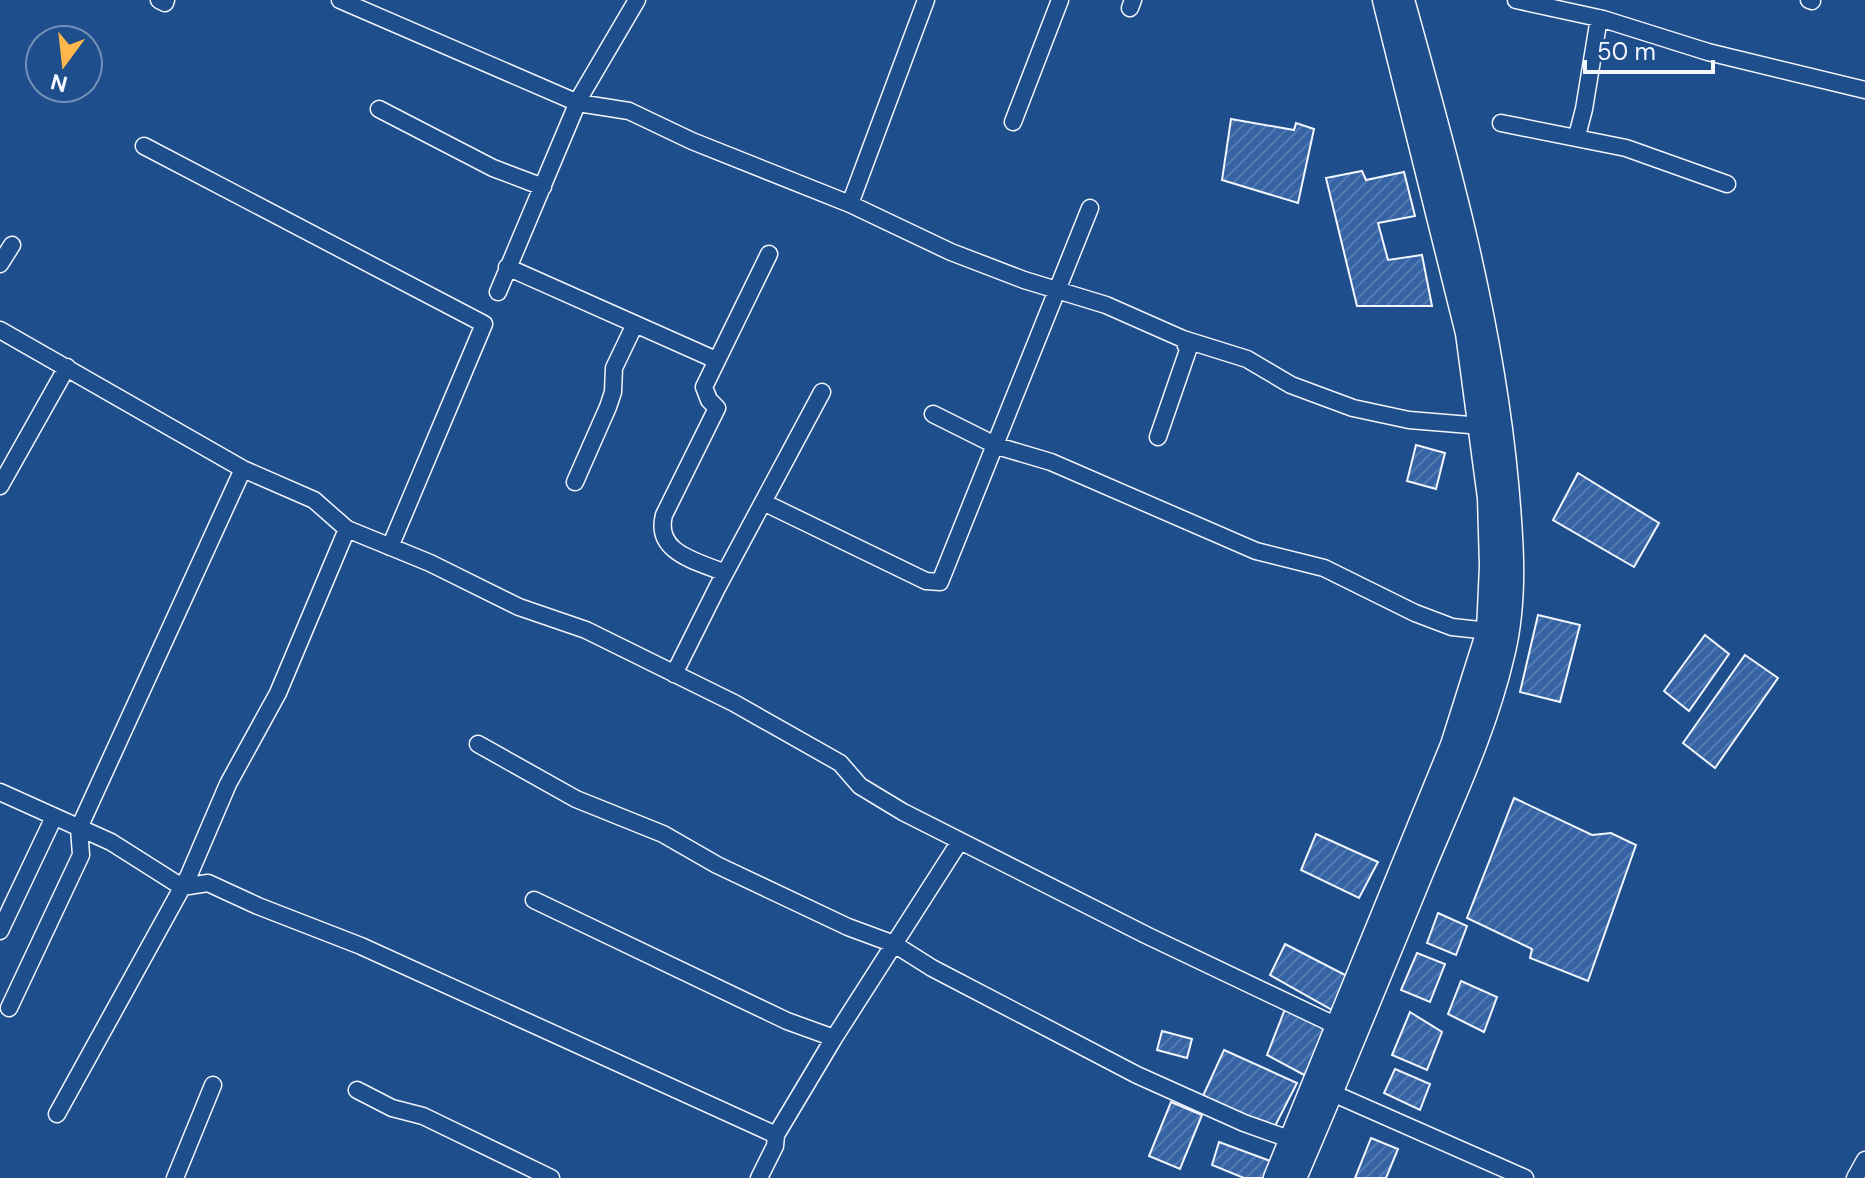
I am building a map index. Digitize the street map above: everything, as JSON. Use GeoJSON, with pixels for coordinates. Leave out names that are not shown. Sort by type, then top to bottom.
{"type":"FeatureCollection","features":[{"type":"Feature","properties":{"kind":"main road"},"geometry":{"type":"LineString","coordinates":[[1276,1178],[1453,745],[1489,631],[1492,566],[1490,512],[1482,426],[1468,333],[1385,0]]}},
{"type":"Feature","properties":{"kind":"main road"},"geometry":{"type":"LineString","coordinates":[[1294,1178],[1483,717],[1503,654],[1512,570],[1501,425],[1489,353],[1447,166],[1402,0]]}},
{"type":"Feature","properties":{"kind":"street"},"geometry":{"type":"LineString","coordinates":[[159,0],[165,3],[166,0]]}},
{"type":"Feature","properties":{"kind":"street"},"geometry":{"type":"LineString","coordinates":[[340,0],[578,103],[629,111],[692,141],[850,204],[951,252],[1106,305],[1183,339],[1247,359],[1291,385],[1353,408],[1409,420],[1482,426]]}},
{"type":"Feature","properties":{"kind":"street"},"geometry":{"type":"LineString","coordinates":[[498,292],[578,103],[637,0]]}},
{"type":"Feature","properties":{"kind":"street"},"geometry":{"type":"LineString","coordinates":[[850,204],[926,0]]}},
{"type":"Feature","properties":{"kind":"street"},"geometry":{"type":"LineString","coordinates":[[1013,122],[1060,0]]}},
{"type":"Feature","properties":{"kind":"street"},"geometry":{"type":"LineString","coordinates":[[1516,0],[1589,11],[1708,52],[1865,90]]}},
{"type":"Feature","properties":{"kind":"street"},"geometry":{"type":"LineString","coordinates":[[1577,136],[1584,109],[1589,11]]}},
{"type":"Feature","properties":{"kind":"street"},"geometry":{"type":"LineString","coordinates":[[379,109],[493,168],[543,187]]}},
{"type":"Feature","properties":{"kind":"street"},"geometry":{"type":"LineString","coordinates":[[1501,123],[1626,148],[1727,184]]}},
{"type":"Feature","properties":{"kind":"street"},"geometry":{"type":"LineString","coordinates":[[144,146],[484,324],[390,547]]}},
{"type":"Feature","properties":{"kind":"street"},"geometry":{"type":"LineString","coordinates":[[763,502],[926,581],[940,582],[1090,208]]}},
{"type":"Feature","properties":{"kind":"street"},"geometry":{"type":"LineString","coordinates":[[0,264],[12,245]]}},
{"type":"Feature","properties":{"kind":"street"},"geometry":{"type":"LineString","coordinates":[[725,573],[675,551],[663,538],[662,526],[664,515],[717,408],[709,400],[704,387],[769,254]]}},
{"type":"Feature","properties":{"kind":"street"},"geometry":{"type":"LineString","coordinates":[[507,267],[716,360]]}},
{"type":"Feature","properties":{"kind":"street"},"geometry":{"type":"LineString","coordinates":[[575,482],[608,407],[613,392],[614,368],[635,324]]}},
{"type":"Feature","properties":{"kind":"street"},"geometry":{"type":"LineString","coordinates":[[0,330],[243,469],[314,500],[347,529],[430,563],[519,607],[586,630],[734,703],[840,763],[860,786],[903,812],[1146,935],[1337,1026]]}},
{"type":"Feature","properties":{"kind":"street"},"geometry":{"type":"LineString","coordinates":[[1158,437],[1188,350],[1183,339]]}},
{"type":"Feature","properties":{"kind":"street"},"geometry":{"type":"LineString","coordinates":[[0,486],[67,367]]}},
{"type":"Feature","properties":{"kind":"street"},"geometry":{"type":"LineString","coordinates":[[674,674],[822,392]]}},
{"type":"Feature","properties":{"kind":"street"},"geometry":{"type":"LineString","coordinates":[[933,414],[997,446],[1051,462],[1256,551],[1324,568],[1452,627],[1489,631]]}},
{"type":"Feature","properties":{"kind":"street"},"geometry":{"type":"LineString","coordinates":[[9,1008],[81,855],[79,828],[243,469]]}},
{"type":"Feature","properties":{"kind":"street"},"geometry":{"type":"LineString","coordinates":[[57,1114],[182,887],[228,784],[278,693],[347,529]]}},
{"type":"Feature","properties":{"kind":"street"},"geometry":{"type":"LineString","coordinates":[[478,744],[576,799],[663,834],[717,865],[848,927],[894,944],[932,968],[1137,1075],[1244,1123],[1292,1140]]}},
{"type":"Feature","properties":{"kind":"street"},"geometry":{"type":"LineString","coordinates":[[0,792],[111,842],[182,887],[208,883],[361,946],[776,1135]]}},
{"type":"Feature","properties":{"kind":"street"},"geometry":{"type":"LineString","coordinates":[[0,931],[54,817]]}},
{"type":"Feature","properties":{"kind":"street"},"geometry":{"type":"LineString","coordinates":[[759,1178],[775,1146],[776,1135],[960,841]]}},
{"type":"Feature","properties":{"kind":"street"},"geometry":{"type":"LineString","coordinates":[[534,900],[787,1021],[834,1038]]}},
{"type":"Feature","properties":{"kind":"street"},"geometry":{"type":"LineString","coordinates":[[175,1178],[213,1085]]}},
{"type":"Feature","properties":{"kind":"street"},"geometry":{"type":"LineString","coordinates":[[357,1090],[392,1108],[423,1116],[531,1174],[551,1178]]}},
{"type":"Feature","properties":{"kind":"street"},"geometry":{"type":"LineString","coordinates":[[1330,1092],[1525,1178]]}},
{"type":"Feature","properties":{"kind":"street"},"geometry":{"type":"LineString","coordinates":[[1855,1178],[1865,1160]]}},
{"type":"Feature","properties":{"kind":"building"},"geometry":{"type":"Polygon","coordinates":[[[1231,119],[1294,130],[1296,123],[1314,129],[1298,203],[1222,180],[1231,119]]]}},
{"type":"Feature","properties":{"kind":"building"},"geometry":{"type":"Polygon","coordinates":[[[1362,171],[1366,180],[1404,172],[1415,216],[1378,223],[1388,260],[1422,255],[1432,306],[1357,306],[1326,178],[1362,171]]]}},
{"type":"Feature","properties":{"kind":"building"},"geometry":{"type":"Polygon","coordinates":[[[1416,445],[1445,453],[1436,489],[1407,481],[1416,445]]]}},
{"type":"Feature","properties":{"kind":"building"},"geometry":{"type":"Polygon","coordinates":[[[1578,473],[1659,523],[1634,567],[1553,520],[1578,473]]]}},
{"type":"Feature","properties":{"kind":"building"},"geometry":{"type":"Polygon","coordinates":[[[1538,615],[1580,625],[1560,702],[1520,692],[1538,615]]]}},
{"type":"Feature","properties":{"kind":"building"},"geometry":{"type":"Polygon","coordinates":[[[1705,635],[1729,654],[1689,711],[1664,691],[1705,635]]]}},
{"type":"Feature","properties":{"kind":"building"},"geometry":{"type":"Polygon","coordinates":[[[1745,655],[1778,678],[1715,768],[1683,743],[1745,655]]]}},
{"type":"Feature","properties":{"kind":"building"},"geometry":{"type":"Polygon","coordinates":[[[1514,798],[1592,835],[1611,833],[1636,845],[1588,981],[1530,958],[1532,949],[1467,918],[1514,798]]]}},
{"type":"Feature","properties":{"kind":"building"},"geometry":{"type":"Polygon","coordinates":[[[1316,834],[1378,862],[1359,898],[1301,870],[1316,834]]]}},
{"type":"Feature","properties":{"kind":"building"},"geometry":{"type":"Polygon","coordinates":[[[1438,913],[1467,926],[1456,955],[1427,943],[1438,913]]]}},
{"type":"Feature","properties":{"kind":"building"},"geometry":{"type":"Polygon","coordinates":[[[1285,944],[1349,977],[1334,1011],[1270,975],[1285,944]]]}},
{"type":"Feature","properties":{"kind":"building"},"geometry":{"type":"Polygon","coordinates":[[[1417,953],[1445,964],[1430,1002],[1401,990],[1417,953]]]}},
{"type":"Feature","properties":{"kind":"building"},"geometry":{"type":"Polygon","coordinates":[[[1461,981],[1497,997],[1484,1032],[1448,1014],[1461,981]]]}},
{"type":"Feature","properties":{"kind":"building"},"geometry":{"type":"Polygon","coordinates":[[[1285,1009],[1328,1029],[1308,1077],[1267,1055],[1285,1009]]]}},
{"type":"Feature","properties":{"kind":"building"},"geometry":{"type":"Polygon","coordinates":[[[1410,1012],[1442,1032],[1427,1070],[1392,1055],[1410,1012]]]}},
{"type":"Feature","properties":{"kind":"building"},"geometry":{"type":"Polygon","coordinates":[[[1162,1031],[1192,1039],[1187,1058],[1157,1050],[1162,1031]]]}},
{"type":"Feature","properties":{"kind":"building"},"geometry":{"type":"Polygon","coordinates":[[[1224,1050],[1297,1083],[1275,1126],[1202,1098],[1224,1050]]]}},
{"type":"Feature","properties":{"kind":"building"},"geometry":{"type":"Polygon","coordinates":[[[1395,1069],[1430,1084],[1420,1110],[1384,1093],[1395,1069]]]}},
{"type":"Feature","properties":{"kind":"building"},"geometry":{"type":"Polygon","coordinates":[[[1171,1102],[1202,1115],[1180,1169],[1149,1156],[1171,1102]]]}},
{"type":"Feature","properties":{"kind":"building"},"geometry":{"type":"Polygon","coordinates":[[[1371,1138],[1398,1149],[1386,1178],[1355,1178],[1371,1138]]]}},
{"type":"Feature","properties":{"kind":"building"},"geometry":{"type":"Polygon","coordinates":[[[1219,1142],[1273,1162],[1268,1178],[1244,1178],[1212,1165],[1219,1142]]]}}]}
